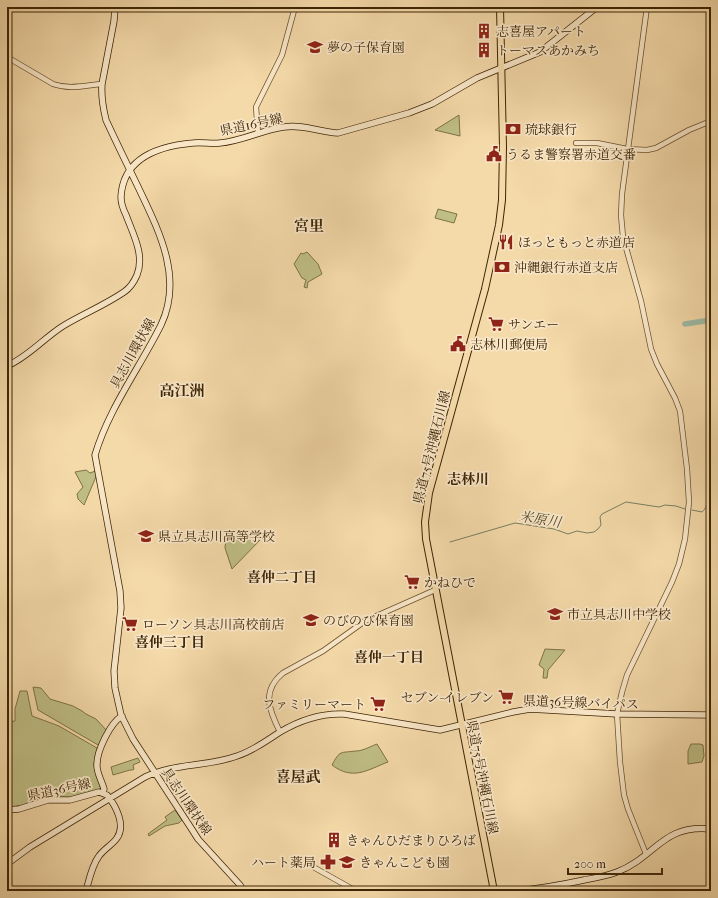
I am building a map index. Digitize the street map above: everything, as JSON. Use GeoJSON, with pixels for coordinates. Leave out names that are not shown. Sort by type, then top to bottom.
{"type":"FeatureCollection","features":[{"type":"Feature","properties":{"kind":"main road","name":"具志川環状線"},"geometry":{"type":"LineString","coordinates":[[115,7],[114,21],[102,84],[102,102],[106,120],[154,221],[166,252],[169,273],[168,305],[161,324],[119,399],[99,442],[95,455],[120,591],[121,608],[114,671],[115,688],[122,716],[133,739],[198,839],[240,885],[243,891]]}},
{"type":"Feature","properties":{"kind":"main road","name":"県道75号沖縄石川線"},"geometry":{"type":"LineString","coordinates":[[494,891],[435,590],[426,539],[426,508],[436,464],[485,289],[495,250],[499,225],[502,200],[502,78],[500,7]]}},
{"type":"Feature","properties":{"kind":"main road","name":"県道16号線"},"geometry":{"type":"LineString","coordinates":[[7,366],[63,326],[123,292],[130,287],[134,281],[139,267],[140,258],[121,201],[122,186],[130,171],[139,160],[147,154],[172,146],[192,143],[220,143],[258,133],[294,126],[338,133],[425,108],[447,97],[477,78],[521,61],[543,50],[597,7]]}},
{"type":"Feature","properties":{"kind":"main road"},"geometry":{"type":"LineString","coordinates":[[489,73],[493,73],[502,78]]}},
{"type":"Feature","properties":{"kind":"main road","name":"県道36号線バイパス"},"geometry":{"type":"LineString","coordinates":[[155,772],[238,756],[247,753],[280,732],[306,719],[333,714],[359,716],[440,730],[513,712],[534,709],[617,714],[711,715]]}},
{"type":"Feature","properties":{"kind":"main road"},"geometry":{"type":"LineString","coordinates":[[103,792],[104,789],[96,765],[100,748],[108,733],[122,716]]}},
{"type":"Feature","properties":{"kind":"main road","name":"県道36号線"},"geometry":{"type":"LineString","coordinates":[[7,810],[19,809],[48,800],[70,800],[98,792],[103,792],[109,797],[155,772]]}},
{"type":"Feature","properties":{"kind":"main road"},"geometry":{"type":"LineString","coordinates":[[7,864],[30,847],[109,797],[118,814],[120,830],[118,837],[99,856],[91,872],[86,891]]}},
{"type":"Feature","properties":{"kind":"main road"},"geometry":{"type":"LineString","coordinates":[[515,891],[554,887],[618,872],[676,832],[689,829],[711,829]]}},
{"type":"Feature","properties":{"kind":"street"},"geometry":{"type":"LineString","coordinates":[[258,133],[256,108],[282,55],[295,7]]}},
{"type":"Feature","properties":{"kind":"street"},"geometry":{"type":"LineString","coordinates":[[646,854],[632,821],[624,795],[619,753],[617,714],[627,675],[672,582],[679,564],[686,534],[689,502],[687,469],[680,411],[651,349],[641,301],[623,237],[621,209],[627,149],[647,7]]}},
{"type":"Feature","properties":{"kind":"street"},"geometry":{"type":"LineString","coordinates":[[7,57],[58,86],[76,88],[102,84]]}},
{"type":"Feature","properties":{"kind":"street"},"geometry":{"type":"LineString","coordinates":[[576,143],[597,143],[642,151],[652,149],[689,130],[711,121]]}},
{"type":"Feature","properties":{"kind":"street"},"geometry":{"type":"LineString","coordinates":[[280,732],[274,719],[269,699],[271,688],[277,678],[283,673],[323,651],[365,621],[435,590]]}},
{"type":"Feature","properties":{"kind":"street"},"geometry":{"type":"LineString","coordinates":[[315,868],[356,891]]}},
{"type":"Feature","properties":{"kind":"shaded area"},"geometry":{"type":"Polygon","coordinates":[[[459,115],[460,136],[435,130],[459,115]]]}},
{"type":"Feature","properties":{"kind":"shaded area"},"geometry":{"type":"Polygon","coordinates":[[[438,209],[457,214],[454,223],[435,218],[438,209]]]}},
{"type":"Feature","properties":{"kind":"shaded area"},"geometry":{"type":"Polygon","coordinates":[[[307,252],[318,264],[322,274],[308,282],[307,288],[304,287],[306,280],[302,278],[294,264],[301,253],[303,254],[307,252]]]}},
{"type":"Feature","properties":{"kind":"shaded area"},"geometry":{"type":"Polygon","coordinates":[[[86,470],[90,473],[98,470],[98,472],[84,505],[78,499],[77,494],[83,487],[75,472],[86,470]]]}},
{"type":"Feature","properties":{"kind":"shaded area"},"geometry":{"type":"Polygon","coordinates":[[[226,536],[261,539],[232,569],[225,548],[226,536]]]}},
{"type":"Feature","properties":{"kind":"shaded area"},"geometry":{"type":"Polygon","coordinates":[[[545,649],[565,650],[548,670],[547,678],[543,678],[544,669],[539,665],[545,649]]]}},
{"type":"Feature","properties":{"kind":"shaded area"},"geometry":{"type":"Polygon","coordinates":[[[33,687],[41,688],[50,699],[73,706],[96,719],[108,732],[98,745],[38,710],[33,687]]]}},
{"type":"Feature","properties":{"kind":"shaded area"},"geometry":{"type":"Polygon","coordinates":[[[20,691],[27,691],[32,716],[59,726],[97,748],[94,765],[101,789],[70,798],[7,808],[7,722],[15,721],[15,709],[20,691]]]}},
{"type":"Feature","properties":{"kind":"shaded area"},"geometry":{"type":"Polygon","coordinates":[[[377,744],[388,762],[367,771],[353,773],[340,770],[332,765],[337,757],[343,752],[361,750],[377,744]]]}},
{"type":"Feature","properties":{"kind":"shaded area"},"geometry":{"type":"Polygon","coordinates":[[[691,744],[703,745],[704,756],[702,762],[688,764],[688,751],[691,744]]]}},
{"type":"Feature","properties":{"kind":"shaded area"},"geometry":{"type":"Polygon","coordinates":[[[138,758],[140,762],[133,765],[133,770],[113,775],[111,767],[138,758]]]}},
{"type":"Feature","properties":{"kind":"shaded area"},"geometry":{"type":"Polygon","coordinates":[[[175,810],[182,820],[179,823],[165,826],[149,836],[148,834],[167,820],[165,817],[175,810]]]}},
{"type":"Feature","properties":{"kind":"waterway"},"geometry":{"type":"LineString","coordinates":[[685,324],[711,320]]}},
{"type":"Feature","properties":{"kind":"waterway","name":"米原川"},"geometry":{"type":"LineString","coordinates":[[692,510],[702,512],[711,500]]}},
{"type":"Feature","properties":{"kind":"waterway","name":"米原川"},"geometry":{"type":"LineString","coordinates":[[450,542],[515,523],[554,529],[568,534],[577,531],[587,533],[594,532],[601,525],[600,517],[602,514],[626,502],[659,507],[665,505],[676,506],[685,509]]}},
{"type":"Feature","properties":{"kind":"place","name":"志喜屋アパート"},"geometry":{"type":"Point","coordinates":[484,31]}},
{"type":"Feature","properties":{"kind":"place","name":"夢の子保育園"},"geometry":{"type":"Point","coordinates":[315,47]}},
{"type":"Feature","properties":{"kind":"place","name":"トーマスあかみち"},"geometry":{"type":"Point","coordinates":[484,50]}},
{"type":"Feature","properties":{"kind":"place","name":"琉球銀行"},"geometry":{"type":"Point","coordinates":[513,129]}},
{"type":"Feature","properties":{"kind":"place","name":"うるま警察署赤道交番"},"geometry":{"type":"Point","coordinates":[494,154]}},
{"type":"Feature","properties":{"kind":"place","name":"ほっともっと赤道店"},"geometry":{"type":"Point","coordinates":[506,242]}},
{"type":"Feature","properties":{"kind":"place","name":"沖縄銀行赤道支店"},"geometry":{"type":"Point","coordinates":[502,267]}},
{"type":"Feature","properties":{"kind":"place","name":"サンエー"},"geometry":{"type":"Point","coordinates":[496,324]}},
{"type":"Feature","properties":{"kind":"place","name":"志林川郵便局"},"geometry":{"type":"Point","coordinates":[458,344]}},
{"type":"Feature","properties":{"kind":"place","name":"県立具志川高等学校"},"geometry":{"type":"Point","coordinates":[146,536]}},
{"type":"Feature","properties":{"kind":"place","name":"かねひで"},"geometry":{"type":"Point","coordinates":[412,582]}},
{"type":"Feature","properties":{"kind":"place","name":"市立具志川中学校"},"geometry":{"type":"Point","coordinates":[555,614]}},
{"type":"Feature","properties":{"kind":"place","name":"のびのび保育園"},"geometry":{"type":"Point","coordinates":[311,620]}},
{"type":"Feature","properties":{"kind":"place","name":"ローソン具志川高校前店"},"geometry":{"type":"Point","coordinates":[130,624]}},
{"type":"Feature","properties":{"kind":"place","name":"セブン-イレブン"},"geometry":{"type":"Point","coordinates":[506,697]}},
{"type":"Feature","properties":{"kind":"place","name":"ファミリーマート"},"geometry":{"type":"Point","coordinates":[378,704]}},
{"type":"Feature","properties":{"kind":"place","name":"きゃんひだまりひろば"},"geometry":{"type":"Point","coordinates":[334,840]}},
{"type":"Feature","properties":{"kind":"place","name":"ハート薬局"},"geometry":{"type":"Point","coordinates":[328,862]}},
{"type":"Feature","properties":{"kind":"place","name":"きゃんこども園"},"geometry":{"type":"Point","coordinates":[347,862]}},
{"type":"Feature","properties":{"kind":"district","name":"宮里"},"geometry":{"type":"Point","coordinates":[309,226]}},
{"type":"Feature","properties":{"kind":"district","name":"高江洲"},"geometry":{"type":"Point","coordinates":[182,391]}},
{"type":"Feature","properties":{"kind":"district","name":"志林川"},"geometry":{"type":"Point","coordinates":[468,479]}},
{"type":"Feature","properties":{"kind":"district","name":"喜仲二丁目"},"geometry":{"type":"Point","coordinates":[282,577]}},
{"type":"Feature","properties":{"kind":"district","name":"喜仲三丁目"},"geometry":{"type":"Point","coordinates":[170,642]}},
{"type":"Feature","properties":{"kind":"district","name":"喜仲一丁目"},"geometry":{"type":"Point","coordinates":[389,657]}},
{"type":"Feature","properties":{"kind":"district","name":"喜屋武"},"geometry":{"type":"Point","coordinates":[298,777]}}]}
